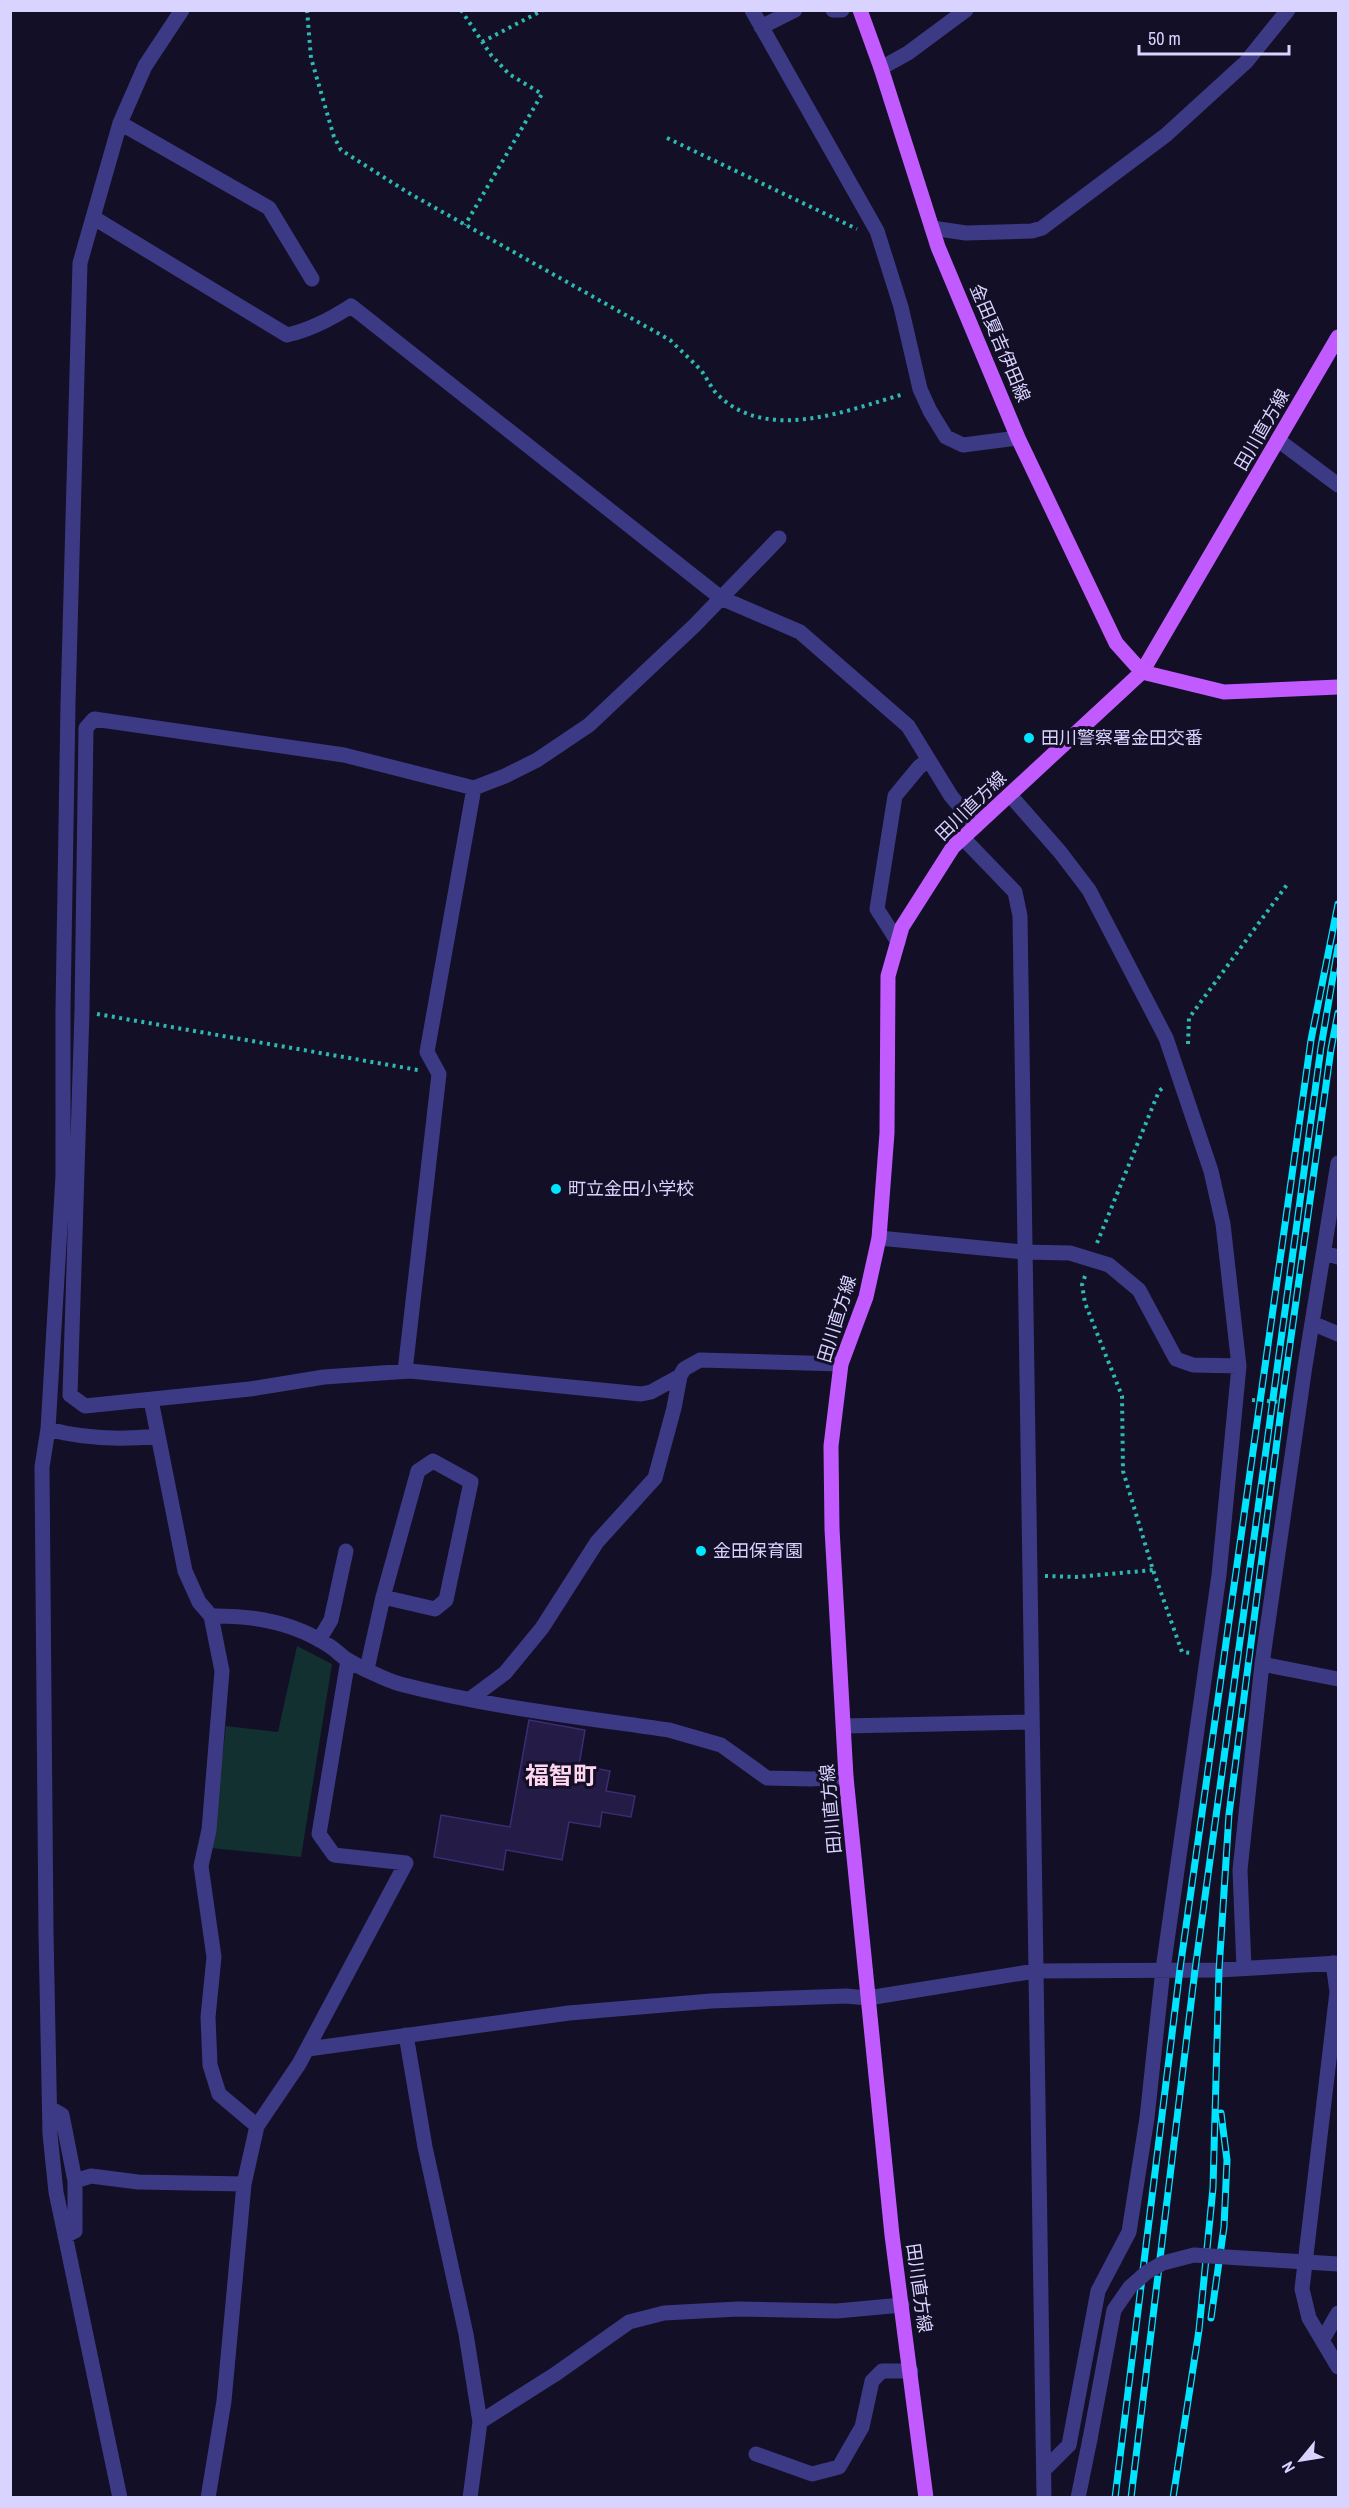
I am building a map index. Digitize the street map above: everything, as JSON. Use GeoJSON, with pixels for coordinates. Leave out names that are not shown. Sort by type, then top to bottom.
{"type":"FeatureCollection","features":[{"type":"Feature","properties":{"kind":"main road","name":"金田夏吉伊田線"},"geometry":{"type":"LineString","coordinates":[[860,10],[932,228],[1018,438],[1116,643],[1142,672]]}},
{"type":"Feature","properties":{"kind":"main road","name":"田川直方線"},"geometry":{"type":"LineString","coordinates":[[926,2498],[892,2235],[846,1776],[832,1529],[831,1446],[841,1364],[866,1297],[879,1238],[887,1132],[888,976],[902,927],[953,847],[1142,672],[1338,337]]}},
{"type":"Feature","properties":{"kind":"main road"},"geometry":{"type":"LineString","coordinates":[[1142,672],[1224,692],[1338,687]]}},
{"type":"Feature","properties":{"kind":"street"},"geometry":{"type":"LineString","coordinates":[[120,2498],[56,2192],[50,2108],[42,1467],[48,1429],[63,1176],[64,931],[80,263],[120,123],[144,66],[182,10]]}},
{"type":"Feature","properties":{"kind":"street"},"geometry":{"type":"LineString","coordinates":[[752,10],[877,231],[901,307],[920,390],[946,437],[963,445],[1018,438]]}},
{"type":"Feature","properties":{"kind":"street"},"geometry":{"type":"LineString","coordinates":[[761,27],[795,10]]}},
{"type":"Feature","properties":{"kind":"street"},"geometry":{"type":"LineString","coordinates":[[832,10],[842,10]]}},
{"type":"Feature","properties":{"kind":"street"},"geometry":{"type":"LineString","coordinates":[[881,68],[908,53],[966,10]]}},
{"type":"Feature","properties":{"kind":"street"},"geometry":{"type":"LineString","coordinates":[[932,228],[966,233],[1032,231],[1042,228],[1166,135],[1246,62],[1288,10]]}},
{"type":"Feature","properties":{"kind":"street"},"geometry":{"type":"LineString","coordinates":[[120,123],[269,208],[312,279]]}},
{"type":"Feature","properties":{"kind":"street"},"geometry":{"type":"LineString","coordinates":[[94,218],[288,335],[334,317],[351,306],[721,598],[800,632],[908,726],[951,796],[976,826]]}},
{"type":"Feature","properties":{"kind":"street"},"geometry":{"type":"LineString","coordinates":[[1278,440],[1338,484]]}},
{"type":"Feature","properties":{"kind":"street"},"geometry":{"type":"LineString","coordinates":[[680,1376],[641,1395],[405,1371],[324,1377],[250,1389],[85,1406],[70,1395],[82,1011],[86,728],[94,719],[344,755],[474,788],[506,776],[537,760],[589,725],[721,598],[779,538]]}},
{"type":"Feature","properties":{"kind":"street"},"geometry":{"type":"LineString","coordinates":[[898,942],[877,909],[895,796],[919,767],[929,760]]}},
{"type":"Feature","properties":{"kind":"street"},"geometry":{"type":"LineString","coordinates":[[405,1371],[440,1074],[427,1052],[474,788]]}},
{"type":"Feature","properties":{"kind":"street"},"geometry":{"type":"LineString","coordinates":[[1010,795],[1060,852],[1089,890],[1166,1038],[1211,1171],[1223,1224],[1239,1366],[1226,1516],[1163,1969],[1147,2118],[1129,2232],[1098,2291],[1069,2445],[1045,2469]]}},
{"type":"Feature","properties":{"kind":"street"},"geometry":{"type":"LineString","coordinates":[[963,838],[1015,892],[1020,916],[1044,2498]]}},
{"type":"Feature","properties":{"kind":"street"},"geometry":{"type":"LineString","coordinates":[[64,931],[83,934]]}},
{"type":"Feature","properties":{"kind":"street"},"geometry":{"type":"LineString","coordinates":[[1244,1968],[1240,1870],[1262,1664],[1312,1323],[1331,1255],[1338,1163]]}},
{"type":"Feature","properties":{"kind":"street"},"geometry":{"type":"LineString","coordinates":[[879,1238],[1024,1252],[1070,1253],[1109,1265],[1139,1290],[1176,1359],[1192,1365],[1239,1366]]}},
{"type":"Feature","properties":{"kind":"street"},"geometry":{"type":"LineString","coordinates":[[1312,1323],[1338,1334]]}},
{"type":"Feature","properties":{"kind":"street"},"geometry":{"type":"LineString","coordinates":[[470,1699],[506,1673],[542,1628],[597,1542],[655,1478],[680,1376],[684,1369],[700,1360],[841,1364]]}},
{"type":"Feature","properties":{"kind":"street"},"geometry":{"type":"LineString","coordinates":[[151,1400],[184,1571],[199,1602],[211,1616],[222,1671],[209,1830],[201,1866],[214,1957],[208,2017],[210,2065],[219,2094],[257,2126]]}},
{"type":"Feature","properties":{"kind":"street"},"geometry":{"type":"LineString","coordinates":[[48,1429],[70,1435],[130,1439],[158,1436]]}},
{"type":"Feature","properties":{"kind":"street"},"geometry":{"type":"LineString","coordinates":[[367,1669],[383,1597],[418,1471],[433,1461],[471,1482],[446,1600],[435,1609],[383,1597]]}},
{"type":"Feature","properties":{"kind":"street"},"geometry":{"type":"LineString","coordinates":[[319,1640],[331,1620],[346,1551]]}},
{"type":"Feature","properties":{"kind":"street"},"geometry":{"type":"LineString","coordinates":[[211,1616],[279,1622],[319,1640],[348,1660],[398,1683],[470,1699],[669,1730],[697,1737],[721,1745],[767,1778],[811,1779],[846,1776]]}},
{"type":"Feature","properties":{"kind":"street"},"geometry":{"type":"LineString","coordinates":[[208,2498],[224,2401],[244,2184],[257,2126],[308,2049],[406,1863],[334,1855],[319,1834],[348,1660]]}},
{"type":"Feature","properties":{"kind":"street"},"geometry":{"type":"LineString","coordinates":[[1262,1664],[1338,1679]]}},
{"type":"Feature","properties":{"kind":"street"},"geometry":{"type":"LineString","coordinates":[[844,1725],[1031,1722]]}},
{"type":"Feature","properties":{"kind":"street"},"geometry":{"type":"LineString","coordinates":[[308,2049],[569,2013],[711,2001],[846,1996],[868,1998],[1035,1971],[1219,1970],[1336,1963],[1337,1992],[1302,2289],[1309,2318],[1338,2367]]}},
{"type":"Feature","properties":{"kind":"street"},"geometry":{"type":"LineString","coordinates":[[406,2035],[425,2147],[466,2334],[480,2422],[470,2498]]}},
{"type":"Feature","properties":{"kind":"street"},"geometry":{"type":"LineString","coordinates":[[50,2108],[62,2115],[75,2181],[75,2231],[65,2236]]}},
{"type":"Feature","properties":{"kind":"street"},"geometry":{"type":"LineString","coordinates":[[75,2181],[91,2176],[138,2182],[244,2184]]}},
{"type":"Feature","properties":{"kind":"street"},"geometry":{"type":"LineString","coordinates":[[1078,2498],[1114,2310],[1130,2287],[1147,2271],[1163,2263],[1194,2255],[1338,2264]]}},
{"type":"Feature","properties":{"kind":"street"},"geometry":{"type":"LineString","coordinates":[[480,2422],[629,2322],[675,2313],[738,2309],[837,2311],[902,2305]]}},
{"type":"Feature","properties":{"kind":"street"},"geometry":{"type":"LineString","coordinates":[[1323,2339],[1338,2313]]}},
{"type":"Feature","properties":{"kind":"street"},"geometry":{"type":"LineString","coordinates":[[756,2454],[812,2474],[839,2467],[862,2427],[872,2381],[882,2371],[911,2371]]}},
{"type":"Feature","properties":{"kind":"path"},"geometry":{"type":"LineString","coordinates":[[307,10],[310,58],[334,137],[341,150],[407,192],[670,340],[703,374],[718,395],[731,405],[761,418],[778,421],[821,417],[920,390]]}},
{"type":"Feature","properties":{"kind":"path"},"geometry":{"type":"LineString","coordinates":[[461,10],[482,42],[509,74],[542,94],[465,225]]}},
{"type":"Feature","properties":{"kind":"path"},"geometry":{"type":"LineString","coordinates":[[482,42],[543,10]]}},
{"type":"Feature","properties":{"kind":"path"},"geometry":{"type":"LineString","coordinates":[[667,138],[866,233],[877,231]]}},
{"type":"Feature","properties":{"kind":"path"},"geometry":{"type":"LineString","coordinates":[[1208,1654],[1182,1652],[1153,1570],[1123,1471],[1122,1396],[1085,1303],[1082,1285],[1159,1091],[1179,1073],[1187,1059],[1189,1018],[1289,882]]}},
{"type":"Feature","properties":{"kind":"path"},"geometry":{"type":"LineString","coordinates":[[82,1011],[440,1074]]}},
{"type":"Feature","properties":{"kind":"path"},"geometry":{"type":"LineString","coordinates":[[1236,1399],[1301,1403]]}},
{"type":"Feature","properties":{"kind":"path"},"geometry":{"type":"LineString","coordinates":[[1029,1576],[1076,1577],[1153,1570]]}},
{"type":"Feature","properties":{"kind":"green space"},"geometry":{"type":"Polygon","coordinates":[[[297,1646],[332,1664],[301,1857],[211,1848],[226,1726],[278,1732],[297,1646]]]}},
{"type":"Feature","properties":{"kind":"building"},"geometry":{"type":"Polygon","coordinates":[[[529,1720],[585,1730],[579,1765],[610,1771],[606,1791],[635,1796],[631,1817],[602,1812],[600,1827],[569,1822],[562,1860],[506,1850],[503,1870],[434,1857],[441,1815],[510,1827],[529,1720]]]}},
{"type":"Feature","properties":{"kind":"railway"},"geometry":{"type":"LineString","coordinates":[[1115,2498],[1180,1969],[1311,1040],[1338,904]]}},
{"type":"Feature","properties":{"kind":"railway"},"geometry":{"type":"LineString","coordinates":[[1131,2498],[1195,1970],[1321,1047],[1338,947]]}},
{"type":"Feature","properties":{"kind":"railway"},"geometry":{"type":"LineString","coordinates":[[1173,2498],[1199,2330],[1213,2188],[1219,1970],[1229,1814],[1282,1402],[1338,1013]]}},
{"type":"Feature","properties":{"kind":"railway"},"geometry":{"type":"LineString","coordinates":[[1211,2318],[1224,2227],[1227,2160],[1221,2113]]}},
{"type":"Feature","properties":{"kind":"place","name":"田川警察署金田交番"},"geometry":{"type":"Point","coordinates":[1029,738]}},
{"type":"Feature","properties":{"kind":"place","name":"町立金田小学校"},"geometry":{"type":"Point","coordinates":[556,1189]}},
{"type":"Feature","properties":{"kind":"place","name":"金田保育園"},"geometry":{"type":"Point","coordinates":[701,1551]}},
{"type":"Feature","properties":{"kind":"district","name":"福智町"},"geometry":{"type":"Point","coordinates":[561,1776]}}]}
